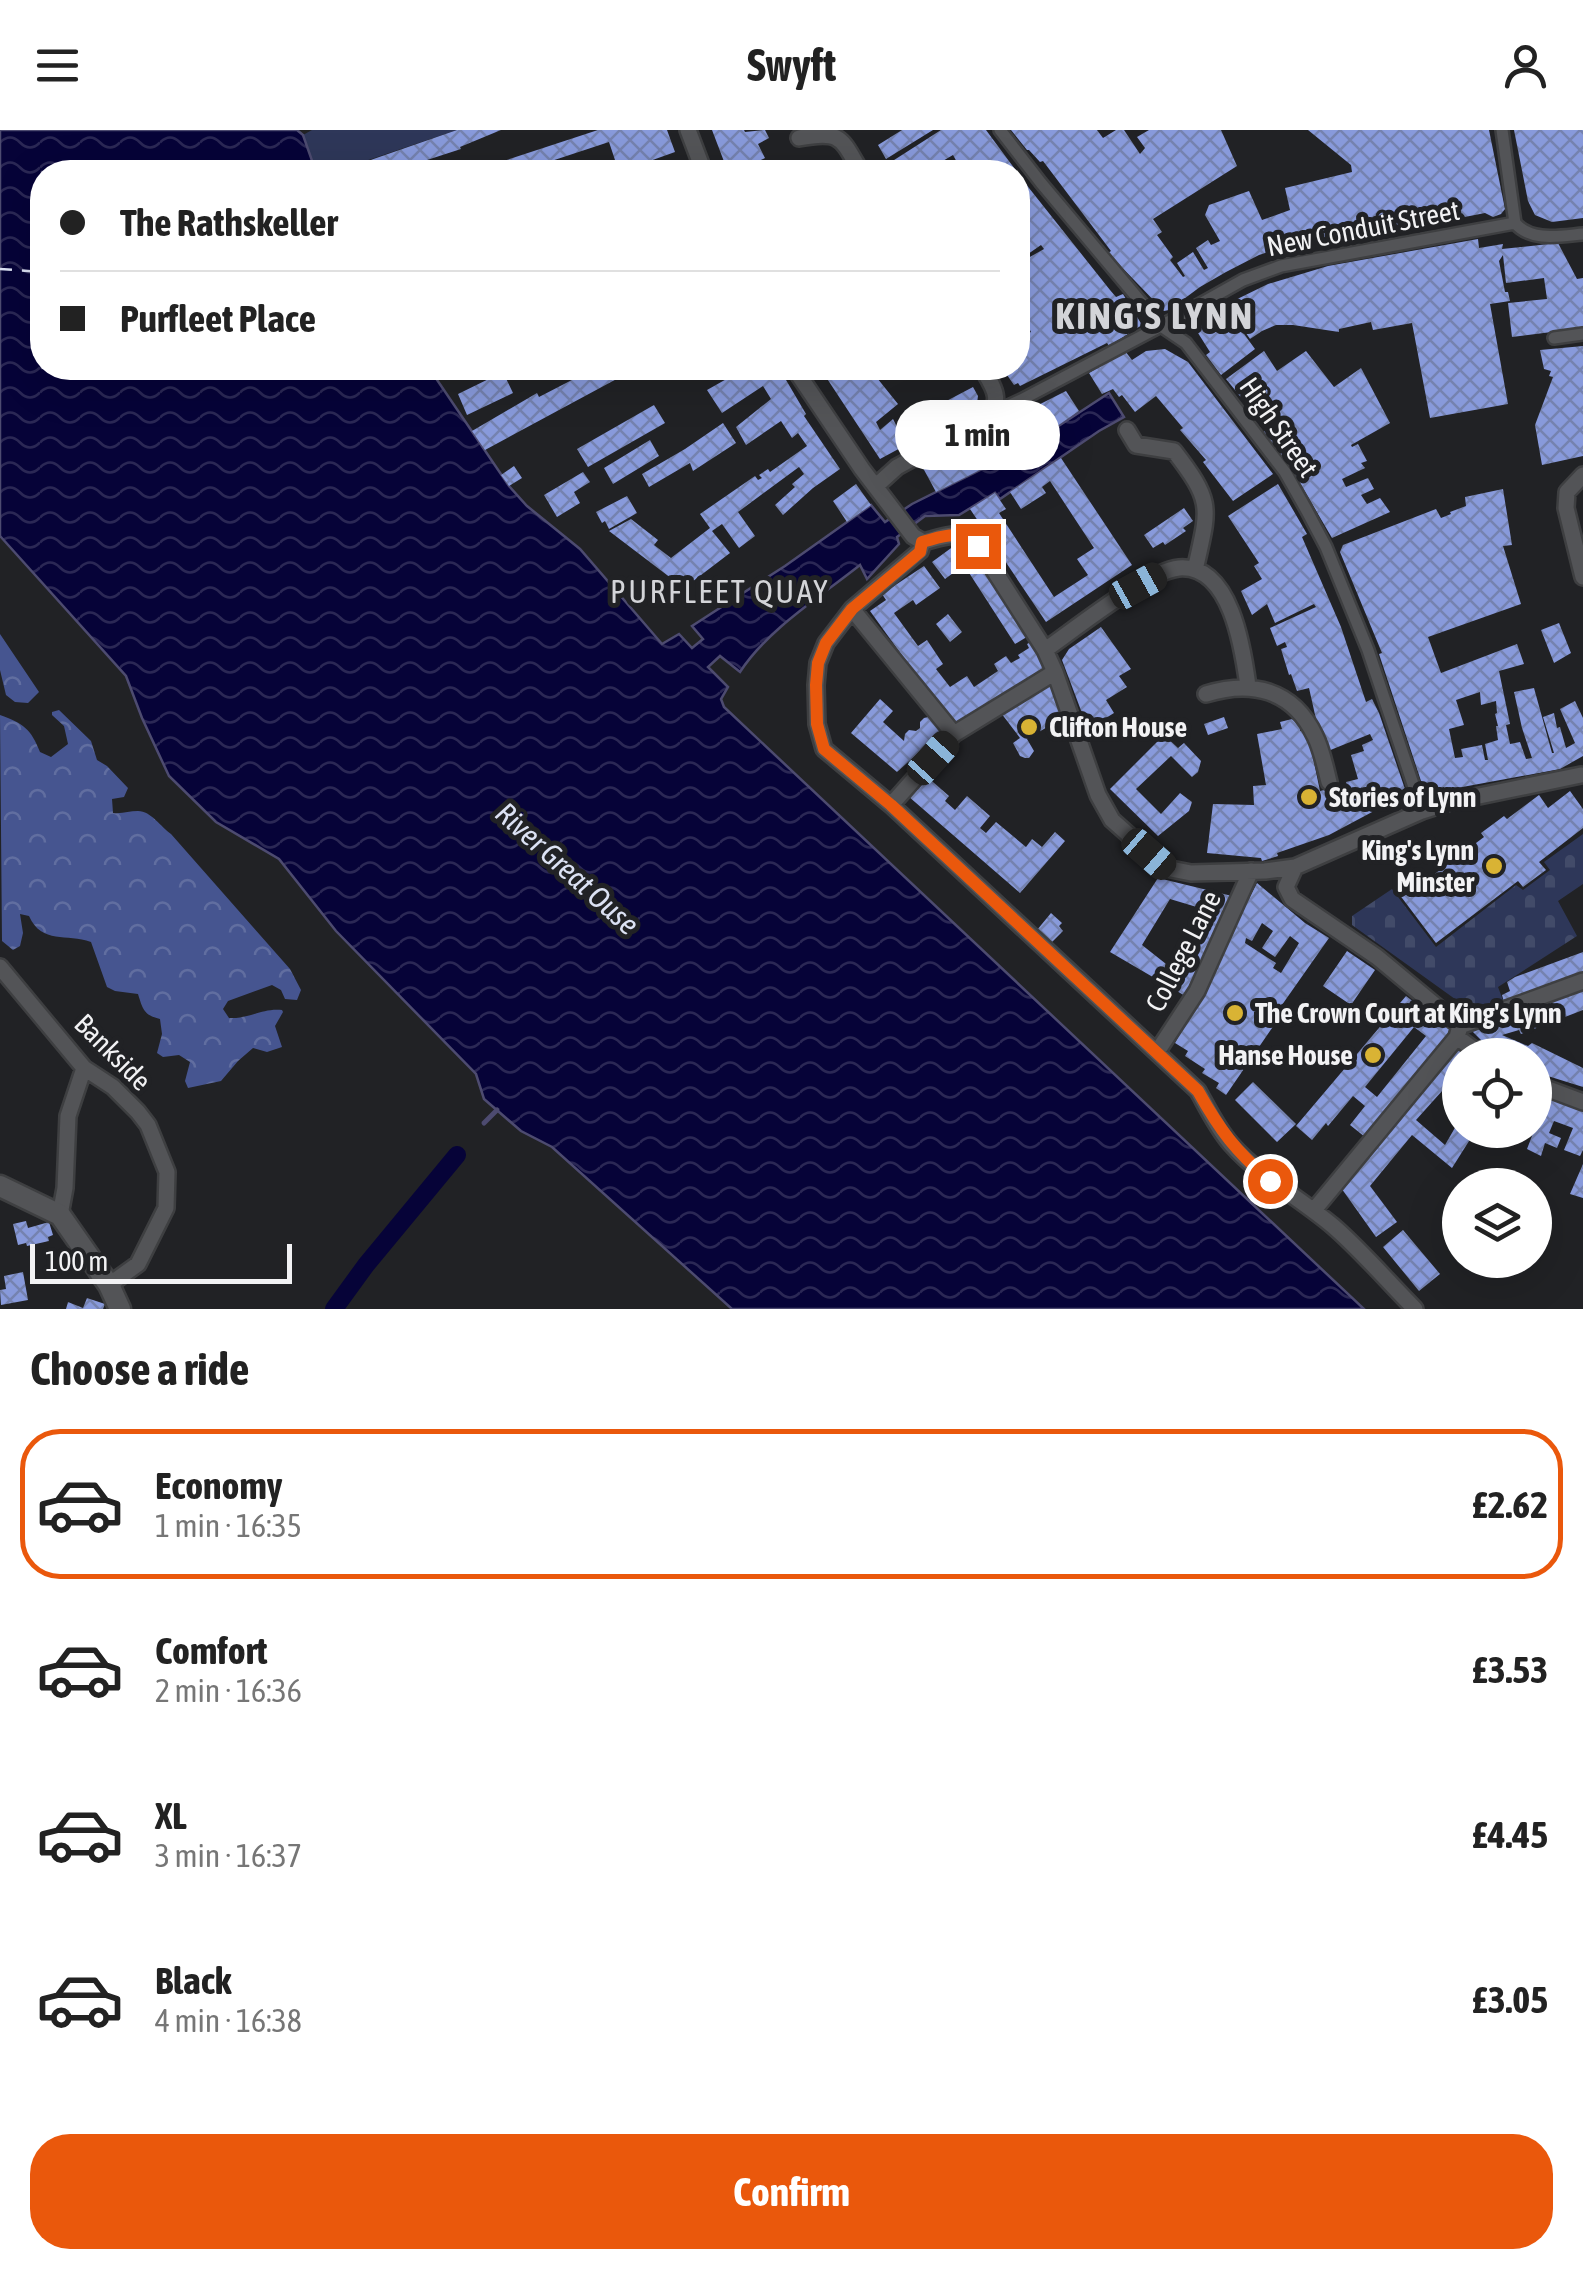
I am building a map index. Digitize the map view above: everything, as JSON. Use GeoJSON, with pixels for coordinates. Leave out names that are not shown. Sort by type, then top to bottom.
{"type":"FeatureCollection","features":[{"type":"Feature","properties":{"kind":"street"},"geometry":{"type":"LineString","coordinates":[[688,130],[699,160]]}},
{"type":"Feature","properties":{"kind":"street","name":"High Street"},"geometry":{"type":"LineString","coordinates":[[1000,130],[1023,160]]}},
{"type":"Feature","properties":{"kind":"street"},"geometry":{"type":"LineString","coordinates":[[1502,130],[1515,223]]}},
{"type":"Feature","properties":{"kind":"street"},"geometry":{"type":"LineString","coordinates":[[799,138],[831,131],[854,160]]}},
{"type":"Feature","properties":{"kind":"street","name":"High Street"},"geometry":{"type":"LineString","coordinates":[[1030,169],[1160,326],[1186,343],[1284,472],[1338,573],[1422,811]]}},
{"type":"Feature","properties":{"kind":"street","name":"New Conduit Street"},"geometry":{"type":"LineString","coordinates":[[994,406],[1021,400],[1243,280],[1282,266],[1515,223],[1533,236],[1583,234]]}},
{"type":"Feature","properties":{"kind":"street"},"geometry":{"type":"LineString","coordinates":[[1554,338],[1583,334]]}},
{"type":"Feature","properties":{"kind":"street"},"geometry":{"type":"LineString","coordinates":[[802,380],[918,539],[920,552],[852,609],[832,634],[818,663],[816,685],[824,749],[891,805],[1157,1052],[1198,1091],[1220,1130],[1242,1156],[1338,1231],[1415,1309]]}},
{"type":"Feature","properties":{"kind":"street"},"geometry":{"type":"LineString","coordinates":[[880,491],[897,467],[983,420],[994,406],[995,389],[989,380]]}},
{"type":"Feature","properties":{"kind":"street"},"geometry":{"type":"LineString","coordinates":[[1130,442],[1174,451],[1194,478],[1204,499],[1205,526],[1195,570]]}},
{"type":"Feature","properties":{"kind":"street"},"geometry":{"type":"LineString","coordinates":[[1583,475],[1567,492],[1566,508],[1583,578]]}},
{"type":"Feature","properties":{"kind":"street"},"geometry":{"type":"LineString","coordinates":[[918,539],[951,533],[972,541],[1001,578],[1046,650],[1098,795],[1112,820],[1166,868],[1192,873],[1295,867],[1422,811],[1582,774]]}},
{"type":"Feature","properties":{"kind":"street"},"geometry":{"type":"LineString","coordinates":[[1046,650],[1156,576],[1180,568],[1195,570],[1217,587],[1232,612],[1248,686]]}},
{"type":"Feature","properties":{"kind":"street"},"geometry":{"type":"LineString","coordinates":[[852,609],[954,734]]}},
{"type":"Feature","properties":{"kind":"street"},"geometry":{"type":"LineString","coordinates":[[891,805],[954,734],[1055,672]]}},
{"type":"Feature","properties":{"kind":"street"},"geometry":{"type":"LineString","coordinates":[[1206,694],[1248,686],[1283,700],[1305,719],[1314,733],[1329,782]]}},
{"type":"Feature","properties":{"kind":"street"},"geometry":{"type":"LineString","coordinates":[[1295,867],[1286,887],[1292,900],[1377,957],[1464,1038]]}},
{"type":"Feature","properties":{"kind":"street","name":"College Lane"},"geometry":{"type":"LineString","coordinates":[[1157,1052],[1197,991],[1250,871]]}},
{"type":"Feature","properties":{"kind":"street","name":"Bankside"},"geometry":{"type":"LineString","coordinates":[[0,966],[84,1068],[113,1088],[148,1125],[167,1172],[166,1208],[138,1264],[109,1284]]}},
{"type":"Feature","properties":{"kind":"street"},"geometry":{"type":"LineString","coordinates":[[1314,1210],[1458,1032],[1583,981]]}},
{"type":"Feature","properties":{"kind":"street"},"geometry":{"type":"LineString","coordinates":[[60,1215],[68,1116],[84,1068]]}},
{"type":"Feature","properties":{"kind":"street"},"geometry":{"type":"LineString","coordinates":[[1552,1090],[1583,1102]]}},
{"type":"Feature","properties":{"kind":"street"},"geometry":{"type":"LineString","coordinates":[[0,1186],[60,1215],[109,1284],[120,1309]]}},
{"type":"Feature","properties":{"kind":"green space"},"geometry":{"type":"Polygon","coordinates":[[[312,130],[457,130],[368,160],[312,160],[303,135],[312,130]]]}},
{"type":"Feature","properties":{"kind":"green space"},"geometry":{"type":"Polygon","coordinates":[[[0,634],[39,692],[28,703],[15,702],[6,695],[0,670],[0,634]]]}},
{"type":"Feature","properties":{"kind":"green space"},"geometry":{"type":"Polygon","coordinates":[[[59,710],[91,741],[97,760],[128,788],[124,797],[112,799],[113,813],[135,811],[152,816],[290,969],[301,990],[297,1000],[285,999],[281,990],[272,985],[228,1001],[223,1009],[229,1018],[282,1010],[275,1026],[282,1047],[267,1052],[253,1048],[221,1081],[188,1088],[185,1081],[190,1062],[179,1055],[163,1057],[157,1053],[162,1034],[160,1019],[145,1011],[138,994],[107,987],[91,942],[48,935],[29,916],[20,914],[20,946],[13,950],[2,941],[0,715],[25,728],[40,752],[51,757],[68,744],[64,726],[52,715],[59,710]]]}},
{"type":"Feature","properties":{"kind":"green space"},"geometry":{"type":"Polygon","coordinates":[[[1583,834],[1583,884],[1558,901],[1577,936],[1498,987],[1504,1003],[1471,1005],[1455,999],[1352,925],[1352,916],[1392,889],[1436,947],[1516,885],[1523,890],[1550,870],[1544,862],[1583,834]]]}},
{"type":"Feature","properties":{"kind":"water","name":"River Great Ouse"},"geometry":{"type":"Polygon","coordinates":[[[0,130],[297,130],[303,135],[312,160],[30,160],[30,380],[437,380],[509,486],[527,506],[580,549],[662,644],[679,634],[692,648],[703,639],[692,626],[871,505],[885,522],[912,504],[1028,446],[1109,393],[1124,417],[1000,499],[995,493],[959,515],[925,516],[897,537],[899,544],[867,579],[860,565],[780,628],[740,672],[720,656],[708,667],[728,687],[721,699],[724,707],[1364,1309],[732,1309],[552,1147],[521,1131],[484,1099],[476,1074],[336,931],[279,859],[216,822],[169,776],[126,676],[0,536],[0,130]]]}},
{"type":"Feature","properties":{"kind":"building"},"geometry":{"type":"Polygon","coordinates":[[[457,130],[501,130],[427,160],[371,160],[457,130]]]}},
{"type":"Feature","properties":{"kind":"building"},"geometry":{"type":"Polygon","coordinates":[[[598,130],[667,130],[675,152],[653,160],[615,160],[609,142],[554,160],[507,160],[598,130]]]}},
{"type":"Feature","properties":{"kind":"building"},"geometry":{"type":"Polygon","coordinates":[[[712,130],[765,130],[769,138],[758,144],[765,158],[723,160],[712,130]]]}},
{"type":"Feature","properties":{"kind":"building"},"geometry":{"type":"Polygon","coordinates":[[[902,130],[933,130],[886,159],[878,145],[902,130]]]}},
{"type":"Feature","properties":{"kind":"building"},"geometry":{"type":"Polygon","coordinates":[[[941,130],[986,130],[1008,160],[956,160],[953,155],[944,160],[894,160],[941,130]]]}},
{"type":"Feature","properties":{"kind":"building"},"geometry":{"type":"Polygon","coordinates":[[[1011,130],[1097,130],[1103,138],[1124,130],[1140,154],[1145,148],[1137,137],[1149,130],[1221,130],[1237,166],[1153,219],[1162,232],[1157,235],[1183,277],[1177,263],[1193,252],[1204,270],[1208,268],[1196,248],[1208,240],[1211,245],[1220,241],[1205,215],[1209,205],[1249,191],[1262,220],[1290,210],[1285,188],[1352,172],[1351,165],[1308,130],[1489,130],[1505,209],[1493,217],[1485,213],[1338,242],[1336,235],[1298,242],[1259,255],[1164,311],[1108,253],[1111,251],[1043,161],[1027,150],[1011,130]]]}},
{"type":"Feature","properties":{"kind":"building"},"geometry":{"type":"Polygon","coordinates":[[[1514,130],[1583,130],[1583,218],[1552,222],[1535,215],[1528,201],[1514,130]]]}},
{"type":"Feature","properties":{"kind":"building"},"geometry":{"type":"Polygon","coordinates":[[[1030,188],[1116,297],[1123,294],[1142,325],[1109,346],[1107,343],[1020,386],[1014,385],[1010,380],[1030,380],[1030,257],[1044,249],[1041,245],[1030,253],[1030,188]]]}},
{"type":"Feature","properties":{"kind":"building"},"geometry":{"type":"Polygon","coordinates":[[[1478,239],[1479,248],[1558,243],[1577,279],[1583,278],[1583,328],[1512,337],[1508,303],[1547,299],[1544,278],[1506,283],[1503,255],[1499,261],[1510,301],[1490,304],[1508,404],[1430,418],[1412,323],[1373,330],[1371,322],[1339,332],[1276,325],[1250,339],[1241,326],[1255,349],[1221,375],[1206,355],[1210,352],[1198,333],[1203,322],[1225,305],[1268,284],[1328,266],[1478,239]]]}},
{"type":"Feature","properties":{"kind":"building"},"geometry":{"type":"Polygon","coordinates":[[[1583,346],[1583,456],[1542,465],[1535,425],[1553,377],[1549,376],[1551,371],[1544,369],[1540,350],[1583,346]]]}},
{"type":"Feature","properties":{"kind":"building"},"geometry":{"type":"Polygon","coordinates":[[[1165,349],[1188,362],[1273,474],[1233,501],[1156,396],[1135,412],[1113,389],[1102,394],[1089,373],[1125,351],[1132,360],[1146,351],[1165,349]]]}},
{"type":"Feature","properties":{"kind":"building"},"geometry":{"type":"Polygon","coordinates":[[[1264,351],[1277,371],[1306,351],[1334,387],[1361,368],[1390,423],[1351,445],[1358,444],[1367,461],[1361,463],[1365,468],[1342,479],[1346,487],[1368,478],[1374,489],[1361,495],[1367,504],[1380,498],[1390,512],[1332,538],[1264,432],[1267,429],[1226,379],[1264,351]]]}},
{"type":"Feature","properties":{"kind":"building"},"geometry":{"type":"Polygon","coordinates":[[[487,380],[507,380],[513,393],[467,415],[458,394],[487,380]]]}},
{"type":"Feature","properties":{"kind":"building"},"geometry":{"type":"Polygon","coordinates":[[[572,380],[615,380],[485,450],[472,431],[537,393],[539,397],[572,380]]]}},
{"type":"Feature","properties":{"kind":"building"},"geometry":{"type":"Polygon","coordinates":[[[725,380],[786,380],[804,416],[840,469],[783,515],[775,505],[804,474],[799,467],[738,512],[755,536],[739,548],[722,524],[712,531],[730,553],[684,588],[609,531],[631,519],[658,540],[654,545],[671,558],[710,528],[700,514],[807,446],[798,433],[792,438],[781,421],[746,445],[736,427],[771,399],[763,386],[722,413],[707,390],[725,380]]]}},
{"type":"Feature","properties":{"kind":"building"},"geometry":{"type":"Polygon","coordinates":[[[828,380],[879,380],[898,404],[876,422],[880,430],[893,419],[897,427],[973,387],[977,403],[880,459],[828,380]]]}},
{"type":"Feature","properties":{"kind":"building"},"geometry":{"type":"Polygon","coordinates":[[[1066,391],[1079,411],[1028,446],[936,492],[923,468],[1066,391]]]}},
{"type":"Feature","properties":{"kind":"building"},"geometry":{"type":"Polygon","coordinates":[[[654,405],[665,423],[588,467],[577,449],[654,405]]]}},
{"type":"Feature","properties":{"kind":"building"},"geometry":{"type":"Polygon","coordinates":[[[723,423],[736,443],[693,471],[690,463],[649,487],[642,474],[723,423]]]}},
{"type":"Feature","properties":{"kind":"building"},"geometry":{"type":"Polygon","coordinates":[[[650,440],[659,456],[613,484],[604,468],[650,440]]]}},
{"type":"Feature","properties":{"kind":"building"},"geometry":{"type":"Polygon","coordinates":[[[1061,458],[1132,565],[1046,622],[970,509],[995,493],[1006,509],[999,513],[1054,597],[1088,575],[1077,559],[1094,548],[1050,481],[1042,487],[1046,493],[1021,509],[1010,492],[1061,458]]]}},
{"type":"Feature","properties":{"kind":"building"},"geometry":{"type":"Polygon","coordinates":[[[514,466],[522,478],[509,486],[501,475],[514,466]]]}},
{"type":"Feature","properties":{"kind":"building"},"geometry":{"type":"Polygon","coordinates":[[[583,472],[590,482],[574,492],[580,503],[557,517],[544,495],[583,472]]]}},
{"type":"Feature","properties":{"kind":"building"},"geometry":{"type":"Polygon","coordinates":[[[856,484],[871,505],[847,522],[833,501],[856,484]]]}},
{"type":"Feature","properties":{"kind":"building"},"geometry":{"type":"Polygon","coordinates":[[[1278,484],[1307,534],[1302,537],[1341,627],[1366,702],[1372,699],[1379,713],[1406,792],[1329,835],[1262,861],[1207,853],[1213,804],[1254,805],[1253,786],[1266,785],[1257,734],[1282,729],[1280,722],[1292,719],[1300,725],[1300,731],[1307,729],[1320,791],[1342,786],[1349,802],[1346,782],[1358,779],[1351,755],[1364,751],[1362,745],[1373,740],[1370,734],[1328,751],[1309,688],[1297,691],[1289,675],[1281,649],[1287,647],[1285,642],[1277,646],[1270,628],[1316,607],[1314,604],[1275,623],[1267,604],[1252,615],[1241,591],[1262,579],[1254,566],[1259,563],[1228,516],[1278,484]]]}},
{"type":"Feature","properties":{"kind":"building"},"geometry":{"type":"Polygon","coordinates":[[[1503,489],[1512,545],[1503,546],[1521,604],[1428,637],[1441,673],[1517,644],[1524,664],[1499,671],[1510,744],[1520,742],[1526,759],[1532,758],[1514,692],[1534,688],[1552,753],[1543,717],[1554,713],[1566,748],[1575,743],[1560,709],[1575,701],[1583,718],[1583,756],[1560,769],[1430,793],[1423,787],[1379,654],[1382,653],[1340,552],[1343,545],[1436,509],[1441,518],[1451,514],[1466,506],[1465,497],[1503,489]],[[1480,692],[1456,700],[1464,725],[1449,729],[1455,758],[1463,757],[1461,749],[1482,745],[1488,760],[1485,744],[1498,740],[1496,701],[1481,705],[1480,692]]]}},
{"type":"Feature","properties":{"kind":"building"},"geometry":{"type":"Polygon","coordinates":[[[627,496],[637,513],[609,529],[596,512],[627,496]]]}},
{"type":"Feature","properties":{"kind":"building"},"geometry":{"type":"Polygon","coordinates":[[[1184,508],[1193,521],[1183,528],[1186,531],[1153,548],[1144,535],[1184,508]]]}},
{"type":"Feature","properties":{"kind":"building"},"geometry":{"type":"Polygon","coordinates":[[[958,543],[971,559],[979,555],[1030,635],[1015,644],[964,565],[945,579],[932,562],[958,543]]]}},
{"type":"Feature","properties":{"kind":"building"},"geometry":{"type":"Polygon","coordinates":[[[924,566],[940,588],[916,605],[913,600],[894,613],[918,646],[927,640],[943,664],[936,669],[950,687],[967,676],[974,687],[998,671],[994,664],[1006,656],[1011,663],[1020,658],[1018,655],[1029,648],[1027,644],[1036,639],[1051,669],[955,729],[870,611],[886,600],[882,594],[924,566]]]}},
{"type":"Feature","properties":{"kind":"building"},"geometry":{"type":"Polygon","coordinates":[[[948,614],[962,632],[950,642],[936,624],[948,614]]]}},
{"type":"Feature","properties":{"kind":"building"},"geometry":{"type":"Polygon","coordinates":[[[1559,623],[1571,653],[1554,663],[1541,630],[1559,623]]]}},
{"type":"Feature","properties":{"kind":"building"},"geometry":{"type":"Polygon","coordinates":[[[1101,627],[1131,669],[1119,676],[1127,687],[1106,700],[1114,713],[1088,729],[1062,660],[1069,649],[1101,627]]]}},
{"type":"Feature","properties":{"kind":"building","name":"Clifton House"},"geometry":{"type":"Polygon","coordinates":[[[1052,681],[1059,695],[1055,698],[1066,716],[1027,739],[1034,751],[1025,758],[1013,743],[1020,738],[1001,713],[1052,681]]]}},
{"type":"Feature","properties":{"kind":"building"},"geometry":{"type":"Polygon","coordinates":[[[880,699],[893,711],[883,722],[904,741],[905,734],[920,728],[924,718],[932,716],[945,729],[897,772],[851,733],[880,699]]]}},
{"type":"Feature","properties":{"kind":"building"},"geometry":{"type":"Polygon","coordinates":[[[1224,717],[1228,728],[1208,735],[1204,724],[1224,717]]]}},
{"type":"Feature","properties":{"kind":"building"},"geometry":{"type":"Polygon","coordinates":[[[1164,735],[1178,748],[1184,743],[1201,761],[1192,777],[1171,756],[1136,789],[1161,814],[1180,793],[1192,802],[1189,811],[1158,836],[1110,789],[1164,735]]]}},
{"type":"Feature","properties":{"kind":"building"},"geometry":{"type":"Polygon","coordinates":[[[925,775],[949,796],[945,801],[955,810],[967,796],[990,816],[980,828],[986,833],[996,822],[1026,847],[1032,839],[1042,847],[1055,832],[1065,841],[1020,893],[908,796],[925,775]]]}},
{"type":"Feature","properties":{"kind":"building","name":"King's Lynn Minster"},"geometry":{"type":"Polygon","coordinates":[[[1570,791],[1583,809],[1583,828],[1539,862],[1546,870],[1523,887],[1518,881],[1436,943],[1396,890],[1414,877],[1420,885],[1484,837],[1481,833],[1539,795],[1548,808],[1570,791]]]}},
{"type":"Feature","properties":{"kind":"building"},"geometry":{"type":"Polygon","coordinates":[[[1158,878],[1232,896],[1187,997],[1110,952],[1158,878]],[[1170,899],[1142,945],[1180,975],[1210,911],[1170,899]]]}},
{"type":"Feature","properties":{"kind":"building","name":"The Crown Court at King's Lynn"},"geometry":{"type":"Polygon","coordinates":[[[1257,883],[1329,938],[1226,1095],[1216,1088],[1219,1083],[1202,1073],[1205,1069],[1185,1056],[1188,1051],[1175,1043],[1257,883]],[[1262,923],[1252,941],[1246,938],[1245,943],[1276,963],[1273,968],[1281,973],[1299,943],[1290,936],[1275,957],[1262,948],[1273,931],[1262,923]]]}},
{"type":"Feature","properties":{"kind":"building"},"geometry":{"type":"Polygon","coordinates":[[[1051,913],[1062,923],[1059,926],[1063,931],[1050,944],[1037,930],[1051,913]]]}},
{"type":"Feature","properties":{"kind":"building"},"geometry":{"type":"Polygon","coordinates":[[[1347,951],[1375,970],[1351,1005],[1323,986],[1347,951]]]}},
{"type":"Feature","properties":{"kind":"building"},"geometry":{"type":"Polygon","coordinates":[[[1583,952],[1583,973],[1504,1002],[1502,995],[1510,991],[1507,982],[1583,952]]]}},
{"type":"Feature","properties":{"kind":"building"},"geometry":{"type":"Polygon","coordinates":[[[1583,986],[1583,1010],[1521,1034],[1519,1030],[1502,1035],[1509,1038],[1479,1038],[1470,1029],[1583,986]]]}},
{"type":"Feature","properties":{"kind":"building","name":"Hanse House"},"geometry":{"type":"Polygon","coordinates":[[[1406,996],[1452,1031],[1442,1038],[1442,1044],[1383,1121],[1365,1137],[1350,1125],[1365,1106],[1353,1096],[1312,1140],[1296,1126],[1406,996]],[[1414,1027],[1365,1087],[1377,1097],[1426,1036],[1414,1027]]]}},
{"type":"Feature","properties":{"kind":"building"},"geometry":{"type":"Polygon","coordinates":[[[1552,1053],[1583,1068],[1583,1087],[1552,1077],[1552,1053]]]}},
{"type":"Feature","properties":{"kind":"building"},"geometry":{"type":"Polygon","coordinates":[[[1442,1066],[1442,1091],[1416,1120],[1442,1142],[1442,1148],[1465,1148],[1452,1168],[1412,1135],[1370,1186],[1397,1222],[1376,1237],[1339,1185],[1442,1066]]]}},
{"type":"Feature","properties":{"kind":"building"},"geometry":{"type":"Polygon","coordinates":[[[1253,1082],[1296,1124],[1277,1142],[1235,1100],[1253,1082]]]}},
{"type":"Feature","properties":{"kind":"building"},"geometry":{"type":"Polygon","coordinates":[[[1552,1098],[1583,1108],[1580,1156],[1564,1150],[1573,1128],[1554,1121],[1552,1126],[1552,1098]]]}},
{"type":"Feature","properties":{"kind":"building"},"geometry":{"type":"Polygon","coordinates":[[[1552,1134],[1561,1138],[1557,1148],[1552,1146],[1552,1134]]]}},
{"type":"Feature","properties":{"kind":"building"},"geometry":{"type":"Polygon","coordinates":[[[1527,1148],[1543,1148],[1541,1156],[1527,1148]]]}},
{"type":"Feature","properties":{"kind":"building"},"geometry":{"type":"Polygon","coordinates":[[[1583,1164],[1583,1198],[1570,1194],[1583,1164]]]}},
{"type":"Feature","properties":{"kind":"building"},"geometry":{"type":"Polygon","coordinates":[[[26,1221],[28,1228],[49,1222],[53,1235],[48,1237],[49,1241],[18,1245],[13,1224],[26,1221]]]}},
{"type":"Feature","properties":{"kind":"building"},"geometry":{"type":"Polygon","coordinates":[[[1403,1230],[1440,1274],[1419,1291],[1383,1247],[1403,1230]]]}},
{"type":"Feature","properties":{"kind":"building"},"geometry":{"type":"Polygon","coordinates":[[[23,1272],[28,1300],[1,1305],[0,1290],[6,1289],[4,1276],[23,1272]]]}},
{"type":"Feature","properties":{"kind":"building"},"geometry":{"type":"Polygon","coordinates":[[[87,1298],[105,1304],[103,1309],[66,1309],[68,1302],[83,1308],[87,1298]]]}},
{"type":"Feature","properties":{"kind":"waterway"},"geometry":{"type":"LineString","coordinates":[[484,1123],[497,1110]]}},
{"type":"Feature","properties":{"kind":"waterway"},"geometry":{"type":"LineString","coordinates":[[334,1309],[457,1155]]}},
{"type":"Feature","properties":{"kind":"ferry route"},"geometry":{"type":"LineString","coordinates":[[0,269],[30,271]]}},
{"type":"Feature","properties":{"kind":"place","name":"Clifton House"},"geometry":{"type":"Point","coordinates":[1029,727]}},
{"type":"Feature","properties":{"kind":"place","name":"Stories of Lynn"},"geometry":{"type":"Point","coordinates":[1309,797]}},
{"type":"Feature","properties":{"kind":"place","name":"King's Lynn Minster"},"geometry":{"type":"Point","coordinates":[1494,866]}},
{"type":"Feature","properties":{"kind":"place","name":"The Crown Court at King's Lynn"},"geometry":{"type":"Point","coordinates":[1235,1013]}},
{"type":"Feature","properties":{"kind":"place","name":"Hanse House"},"geometry":{"type":"Point","coordinates":[1373,1055]}},
{"type":"Feature","properties":{"kind":"district","name":"KING'S LYNN"},"geometry":{"type":"Point","coordinates":[1155,316]}},
{"type":"Feature","properties":{"kind":"district","name":"PURFLEET QUAY"},"geometry":{"type":"Point","coordinates":[720,592]}},
{"type":"Feature","properties":{"kind":"route"},"geometry":{"type":"LineString","coordinates":[[978,546],[951,533],[922,542],[920,552],[838,625],[826,643],[816,674],[817,724],[824,749],[891,805],[1198,1091],[1231,1144],[1270,1181]]}}]}
